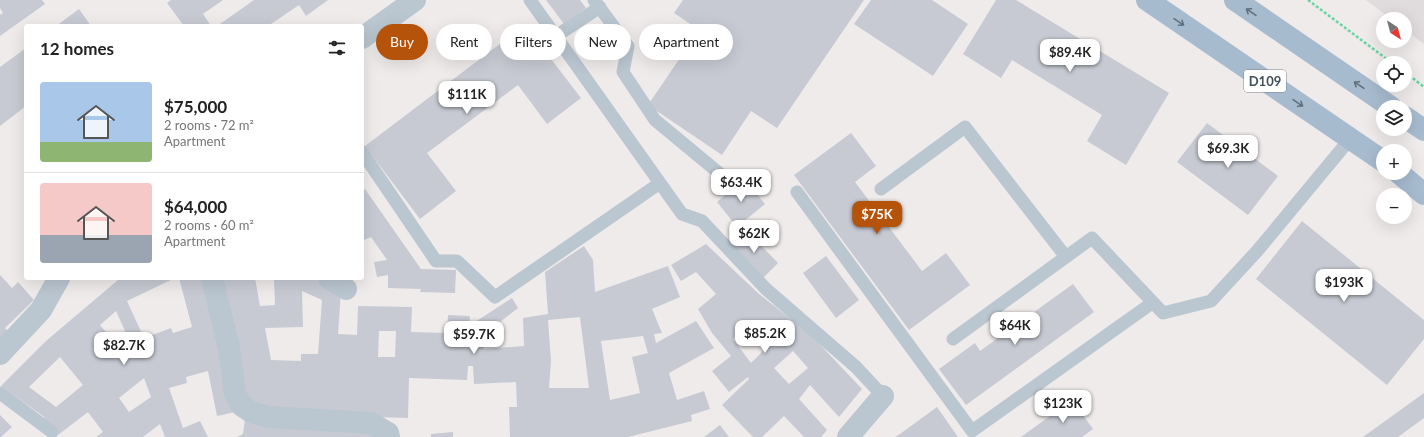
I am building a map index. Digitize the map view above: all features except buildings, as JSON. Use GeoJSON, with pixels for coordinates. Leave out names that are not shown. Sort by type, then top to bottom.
{"type":"FeatureCollection","features":[{"type":"Feature","properties":{"kind":"main road","name":"D109"},"geometry":{"type":"LineString","coordinates":[[1147,0],[1376,156]]}},
{"type":"Feature","properties":{"kind":"main road"},"geometry":{"type":"LineString","coordinates":[[1235,0],[1381,100]]}},
{"type":"Feature","properties":{"kind":"main road"},"geometry":{"type":"LineString","coordinates":[[1412,122],[1424,130]]}},
{"type":"Feature","properties":{"kind":"main road"},"geometry":{"type":"LineString","coordinates":[[1407,180],[1424,194]]}},
{"type":"Feature","properties":{"kind":"street"},"geometry":{"type":"LineString","coordinates":[[364,37],[415,0]]}},
{"type":"Feature","properties":{"kind":"street"},"geometry":{"type":"LineString","coordinates":[[0,354],[41,310],[58,280]]}},
{"type":"Feature","properties":{"kind":"street"},"geometry":{"type":"LineString","coordinates":[[212,280],[229,348],[235,394],[241,405],[251,412],[268,417],[370,424],[388,433],[389,437]]}},
{"type":"Feature","properties":{"kind":"street"},"geometry":{"type":"LineString","coordinates":[[848,437],[883,396]]}},
{"type":"Feature","properties":{"kind":"lane"},"geometry":{"type":"LineString","coordinates":[[530,0],[547,24]]}},
{"type":"Feature","properties":{"kind":"lane"},"geometry":{"type":"LineString","coordinates":[[566,28],[597,4],[628,46],[623,72],[655,120],[719,173]]}},
{"type":"Feature","properties":{"kind":"lane"},"geometry":{"type":"LineString","coordinates":[[566,50],[682,214],[702,221],[766,289],[856,367],[883,396]]}},
{"type":"Feature","properties":{"kind":"lane"},"geometry":{"type":"LineString","coordinates":[[881,189],[965,127],[1066,257]]}},
{"type":"Feature","properties":{"kind":"lane"},"geometry":{"type":"LineString","coordinates":[[953,339],[1092,238],[1163,314],[1211,301],[1258,250],[1350,138]]}},
{"type":"Feature","properties":{"kind":"lane"},"geometry":{"type":"LineString","coordinates":[[364,155],[436,261],[457,261],[495,296],[660,183]]}},
{"type":"Feature","properties":{"kind":"lane"},"geometry":{"type":"LineString","coordinates":[[797,192],[972,431],[1152,303]]}},
{"type":"Feature","properties":{"kind":"lane"},"geometry":{"type":"LineString","coordinates":[[0,393],[52,432]]}},
{"type":"Feature","properties":{"kind":"path"},"geometry":{"type":"LineString","coordinates":[[1308,0],[1383,56]]}},
{"type":"Feature","properties":{"kind":"path"},"geometry":{"type":"LineString","coordinates":[[1412,78],[1424,87]]}},
{"type":"Feature","properties":{"kind":"shaded area"},"geometry":{"type":"Polygon","coordinates":[[[1366,0],[1424,0],[1424,44],[1412,35],[1412,12],[1382,12],[1366,0]]]}}]}
